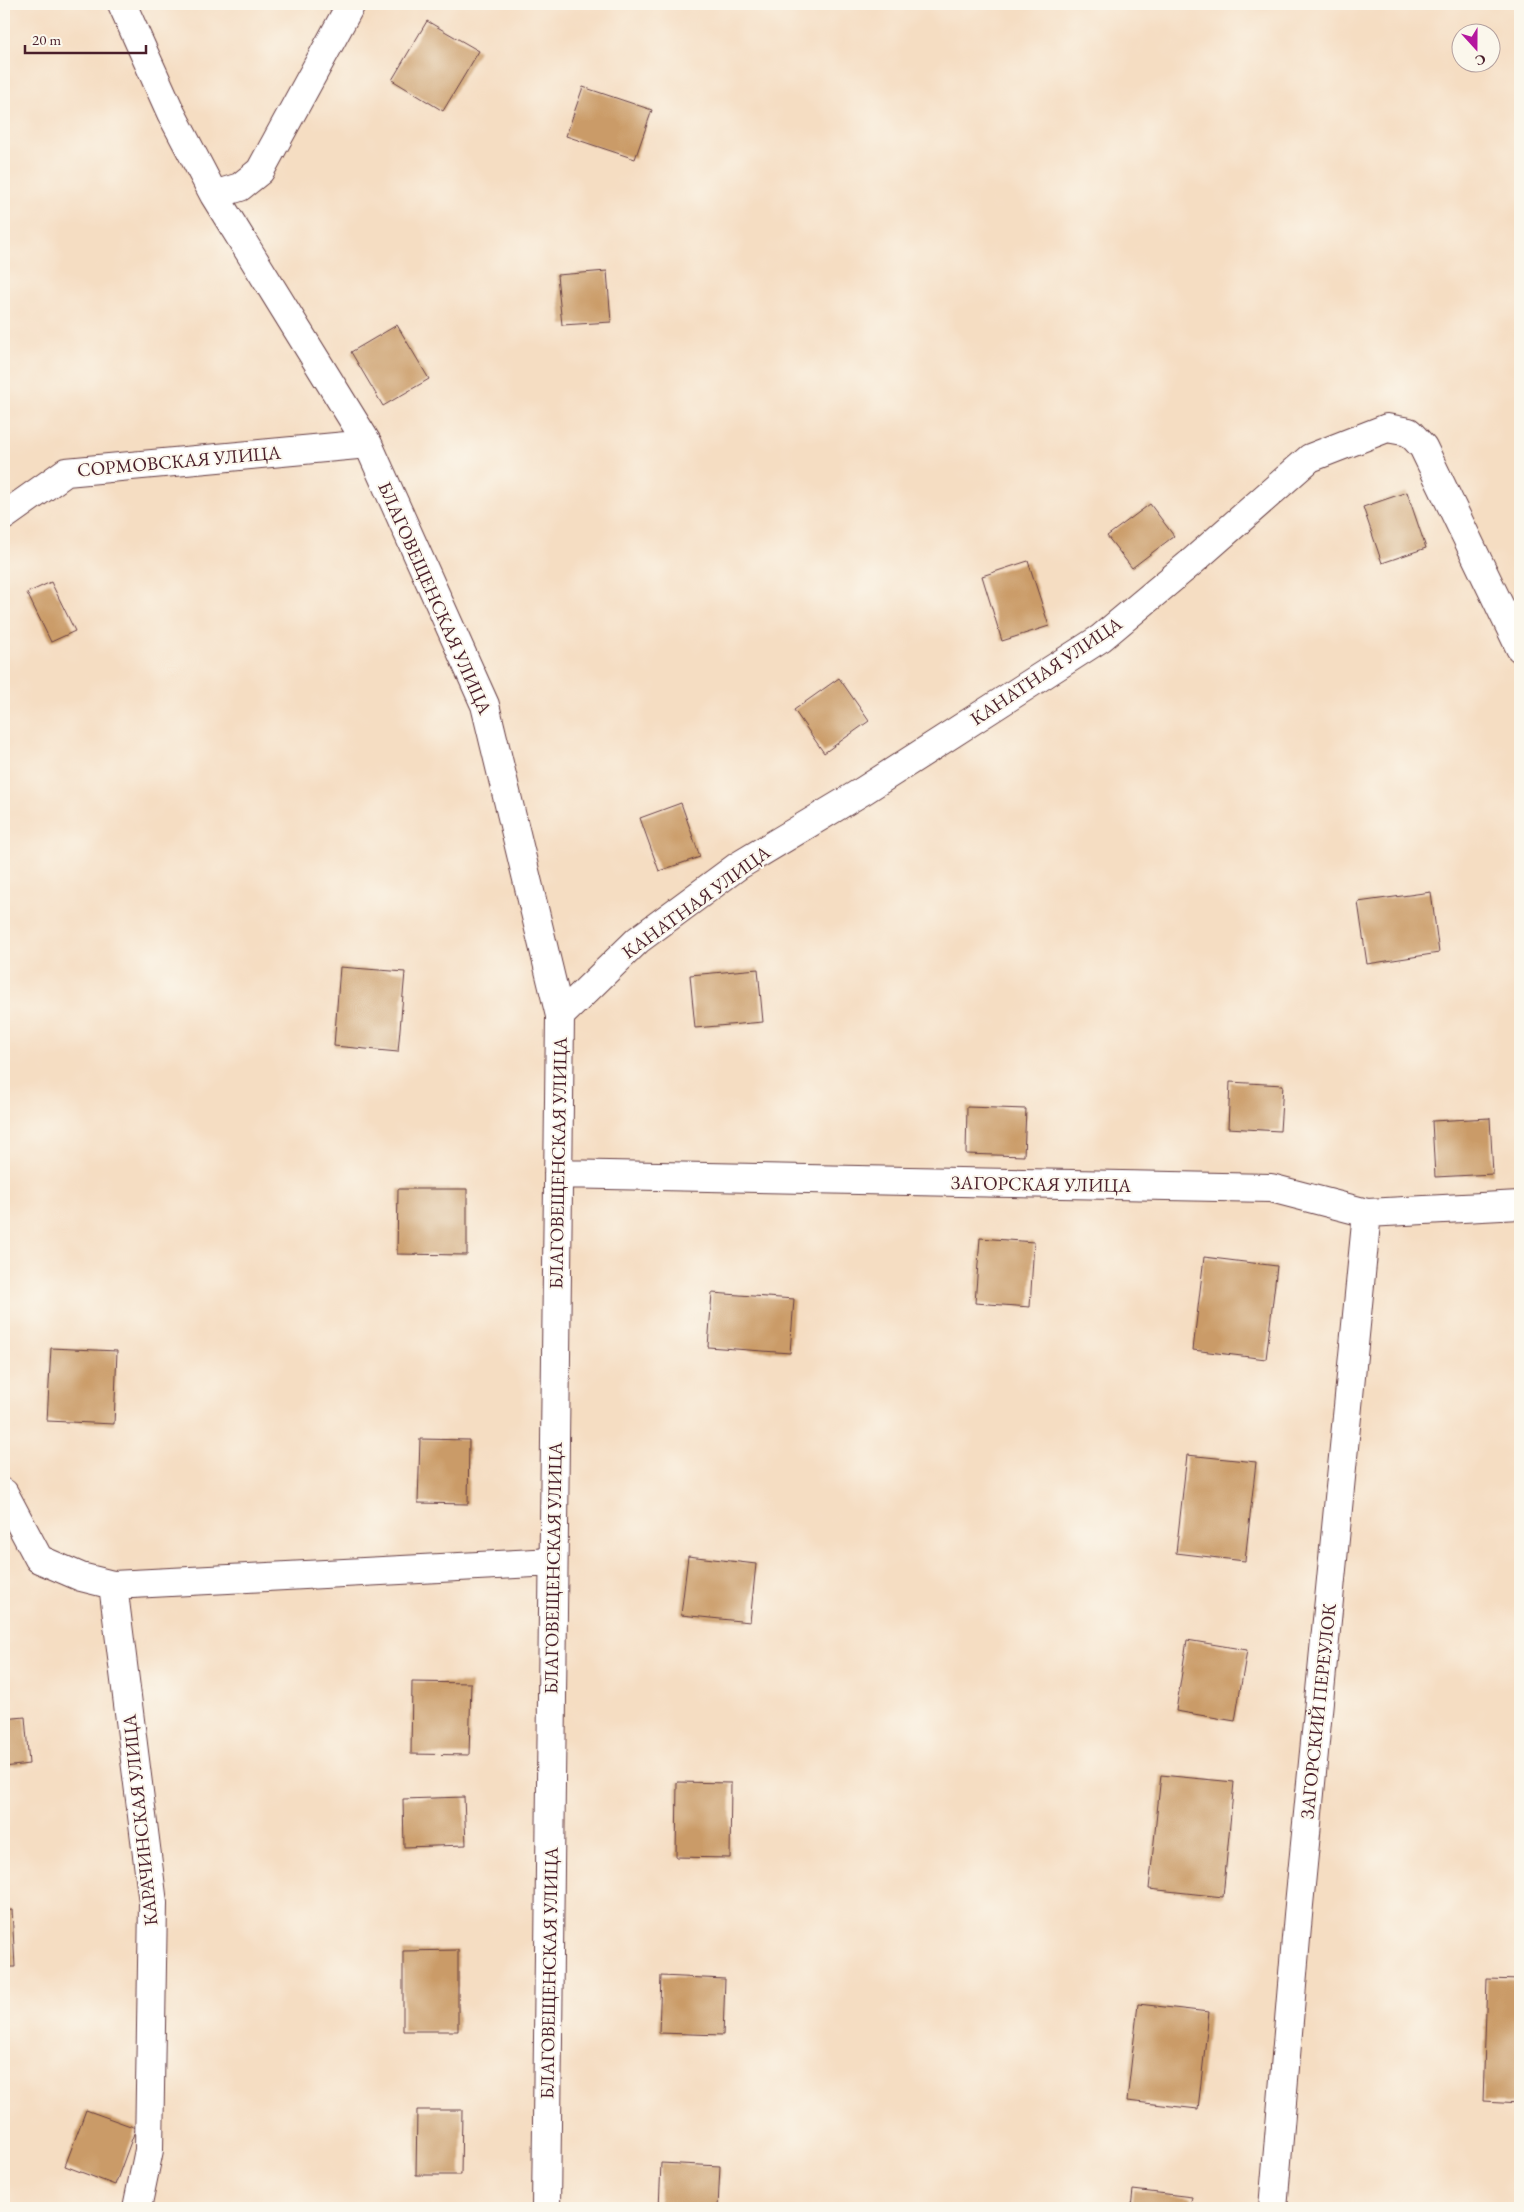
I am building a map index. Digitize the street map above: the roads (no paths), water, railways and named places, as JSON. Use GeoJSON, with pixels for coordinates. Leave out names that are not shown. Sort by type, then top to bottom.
{"type":"FeatureCollection","features":[{"type":"Feature","properties":{"kind":"street","name":"БЛАГОВЕЩЕНСКАЯ УЛИЦА"},"geometry":{"type":"LineString","coordinates":[[122,4],[171,113],[214,195],[368,444],[485,705],[560,1016],[546,2208]]}},
{"type":"Feature","properties":{"kind":"street"},"geometry":{"type":"LineString","coordinates":[[214,195],[240,188],[260,171],[352,4]]}},
{"type":"Feature","properties":{"kind":"street","name":"КАНАТНАЯ УЛИЦА"},"geometry":{"type":"LineString","coordinates":[[560,1016],[638,940],[738,866],[863,791],[1101,638],[1193,561],[1310,458],[1387,428],[1410,432],[1423,446],[1520,648]]}},
{"type":"Feature","properties":{"kind":"street","name":"СОРМОВСКАЯ УЛИЦА"},"geometry":{"type":"LineString","coordinates":[[4,516],[66,472],[368,444]]}},
{"type":"Feature","properties":{"kind":"street","name":"ЗАГОРСКАЯ УЛИЦА"},"geometry":{"type":"LineString","coordinates":[[558,1174],[1271,1188],[1367,1213],[1520,1205]]}},
{"type":"Feature","properties":{"kind":"street","name":"ЗАГОРСКИЙ ПЕРЕУЛОК"},"geometry":{"type":"LineString","coordinates":[[1273,2208],[1298,1915],[1367,1213]]}},
{"type":"Feature","properties":{"kind":"street"},"geometry":{"type":"LineString","coordinates":[[4,1493],[39,1559],[81,1577],[113,1585],[554,1562]]}},
{"type":"Feature","properties":{"kind":"street","name":"КАРАЧИНСКАЯ УЛИЦА"},"geometry":{"type":"LineString","coordinates":[[113,1585],[153,1903],[149,2150],[136,2208]]}}]}
